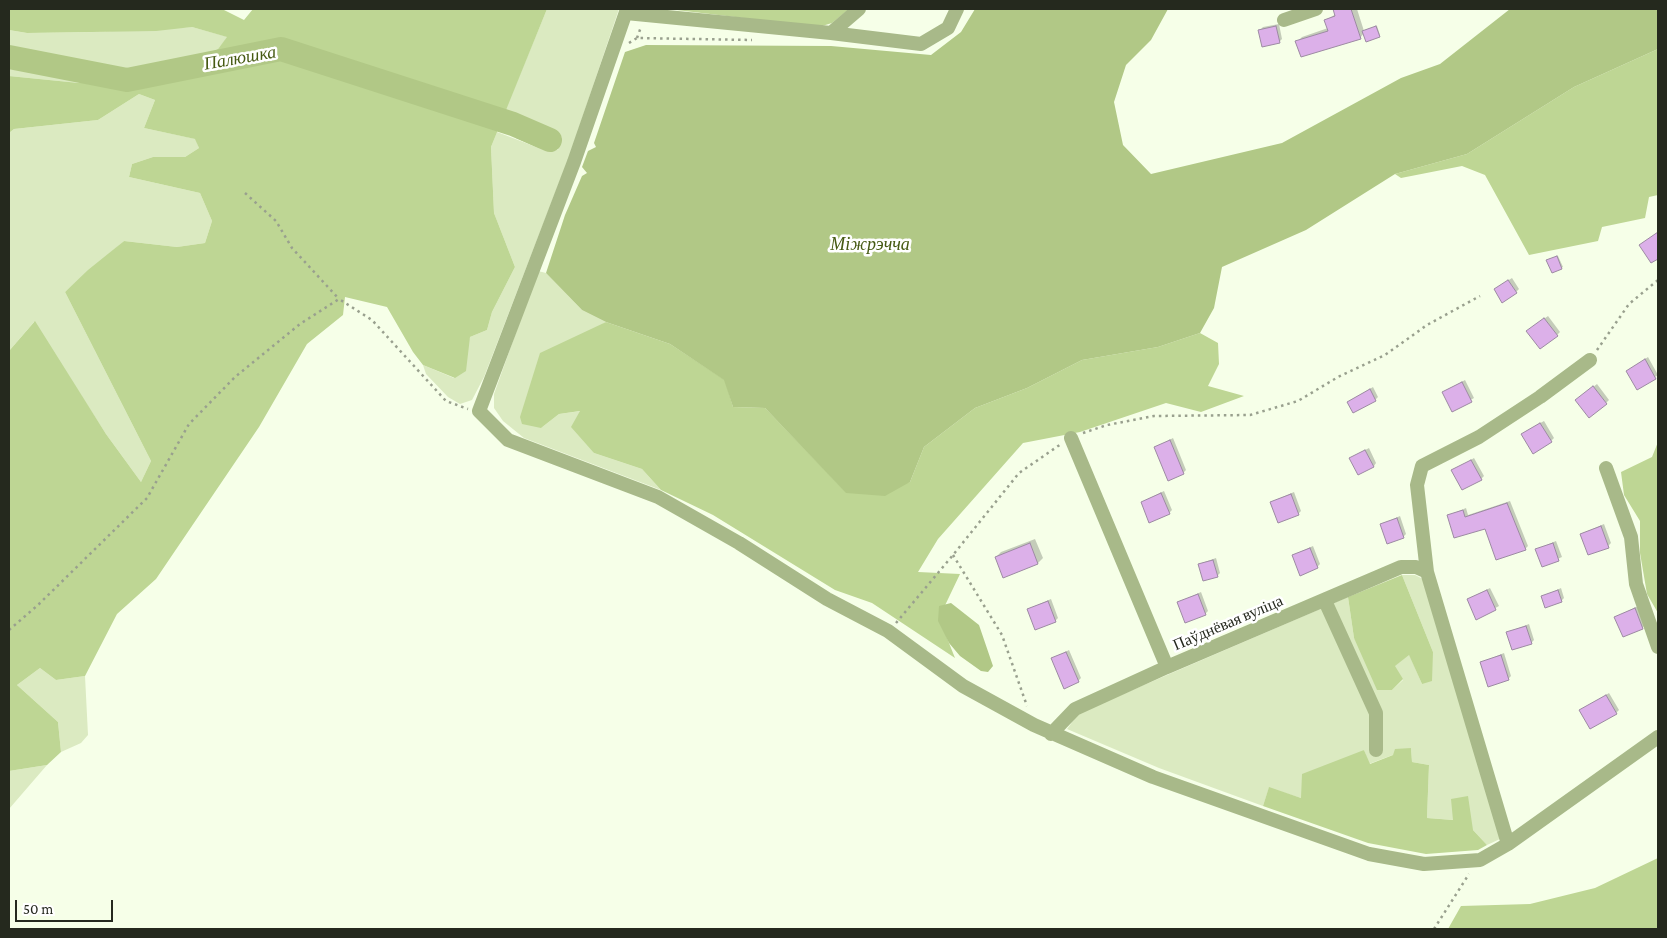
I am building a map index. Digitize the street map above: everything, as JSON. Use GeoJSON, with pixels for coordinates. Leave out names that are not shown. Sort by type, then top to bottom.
{"type":"FeatureCollection","features":[{"type":"Feature","properties":{"kind":"street"},"geometry":{"type":"LineString","coordinates":[[831,33],[859,9]]}},
{"type":"Feature","properties":{"kind":"street"},"geometry":{"type":"LineString","coordinates":[[957,9],[948,28],[921,44],[627,11],[574,162],[479,411],[508,440],[658,497],[739,543],[827,599],[888,631],[963,686],[1034,726],[1153,777],[1369,854],[1424,864],[1480,860],[1508,844],[1658,737]]}},
{"type":"Feature","properties":{"kind":"street"},"geometry":{"type":"LineString","coordinates":[[1284,20],[1316,9]]}},
{"type":"Feature","properties":{"kind":"street"},"geometry":{"type":"LineString","coordinates":[[1508,844],[1427,572],[1417,485],[1422,466],[1479,437],[1590,360]]}},
{"type":"Feature","properties":{"kind":"street"},"geometry":{"type":"LineString","coordinates":[[1071,438],[1167,667]]}},
{"type":"Feature","properties":{"kind":"street"},"geometry":{"type":"LineString","coordinates":[[1606,468],[1631,537],[1636,584],[1658,648]]}},
{"type":"Feature","properties":{"kind":"street","name":"Паўднёвая вуліца"},"geometry":{"type":"LineString","coordinates":[[1051,734],[1076,708],[1167,667],[1325,601],[1400,567],[1416,567],[1427,572]]}},
{"type":"Feature","properties":{"kind":"street"},"geometry":{"type":"LineString","coordinates":[[1325,601],[1376,713],[1376,750]]}},
{"type":"Feature","properties":{"kind":"path"},"geometry":{"type":"LineString","coordinates":[[626,44],[637,38],[753,40]]}},
{"type":"Feature","properties":{"kind":"path"},"geometry":{"type":"LineString","coordinates":[[245,193],[276,221],[292,248],[339,299],[372,320],[446,401],[459,407],[479,411]]}},
{"type":"Feature","properties":{"kind":"path"},"geometry":{"type":"LineString","coordinates":[[1590,360],[1629,304],[1658,280]]}},
{"type":"Feature","properties":{"kind":"path"},"geometry":{"type":"LineString","coordinates":[[888,631],[953,555],[1019,473],[1071,438],[1107,425],[1154,416],[1250,415],[1298,401],[1338,377],[1385,355],[1428,325],[1480,296]]}},
{"type":"Feature","properties":{"kind":"path"},"geometry":{"type":"LineString","coordinates":[[9,630],[38,605],[147,498],[189,424],[235,377],[300,324],[339,299]]}},
{"type":"Feature","properties":{"kind":"path"},"geometry":{"type":"LineString","coordinates":[[953,555],[1002,635],[1034,726]]}},
{"type":"Feature","properties":{"kind":"path"},"geometry":{"type":"LineString","coordinates":[[1434,929],[1454,894],[1480,860]]}},
{"type":"Feature","properties":{"kind":"shaded area"},"geometry":{"type":"Polygon","coordinates":[[[9,9],[222,9],[244,20],[253,9],[547,9],[491,147],[494,213],[515,267],[492,312],[487,330],[470,337],[466,371],[455,378],[423,365],[413,352],[387,307],[345,297],[343,315],[307,344],[259,427],[156,579],[117,614],[85,676],[56,680],[40,668],[17,685],[58,722],[61,752],[47,765],[9,771],[9,351],[35,321],[106,434],[141,482],[151,461],[65,292],[88,270],[124,241],[177,247],[205,243],[212,221],[200,193],[129,177],[132,164],[153,157],[185,157],[199,148],[195,139],[144,128],[155,100],[139,94],[98,120],[14,129],[9,133],[9,76],[79,83],[134,83],[166,72],[218,49],[227,37],[192,27],[156,31],[27,33],[9,30],[9,9]]]}},
{"type":"Feature","properties":{"kind":"shaded area"},"geometry":{"type":"Polygon","coordinates":[[[547,9],[619,9],[569,157],[484,377],[472,400],[460,404],[448,397],[426,374],[423,365],[454,378],[470,337],[487,330],[492,312],[515,267],[494,213],[491,147],[497,132],[539,148],[548,146],[558,150],[562,137],[552,134],[548,128],[504,113],[547,9]]]}},
{"type":"Feature","properties":{"kind":"shaded area"},"geometry":{"type":"Polygon","coordinates":[[[668,9],[849,9],[832,23],[822,26],[811,26],[668,9]]]}},
{"type":"Feature","properties":{"kind":"shaded area"},"geometry":{"type":"Polygon","coordinates":[[[192,27],[228,37],[218,49],[166,72],[134,83],[79,83],[9,76],[9,30],[27,33],[94,32],[192,27]]]}},
{"type":"Feature","properties":{"kind":"shaded area"},"geometry":{"type":"Polygon","coordinates":[[[1658,49],[1658,195],[1649,197],[1645,218],[1602,227],[1598,241],[1529,255],[1485,175],[1462,166],[1401,178],[1395,174],[1467,154],[1574,87],[1658,49]]]}},
{"type":"Feature","properties":{"kind":"shaded area"},"geometry":{"type":"Polygon","coordinates":[[[139,94],[155,100],[144,128],[196,139],[199,148],[185,157],[153,157],[132,164],[129,177],[200,193],[212,221],[205,243],[177,247],[124,241],[65,292],[151,461],[141,482],[106,434],[34,322],[9,351],[9,133],[14,129],[98,120],[139,94]]]}},
{"type":"Feature","properties":{"kind":"shaded area"},"geometry":{"type":"Polygon","coordinates":[[[538,271],[546,273],[582,310],[606,322],[594,330],[541,428],[559,414],[581,411],[594,453],[642,469],[661,490],[524,438],[503,421],[494,408],[494,394],[538,271]]]}},
{"type":"Feature","properties":{"kind":"shaded area"},"geometry":{"type":"Polygon","coordinates":[[[606,322],[670,344],[725,380],[733,407],[765,408],[847,493],[910,482],[924,447],[975,408],[1027,388],[1082,360],[1158,347],[1200,333],[1218,343],[1219,364],[1208,386],[1244,396],[1201,412],[1166,403],[1080,432],[1023,443],[938,539],[918,572],[960,574],[939,618],[955,658],[872,603],[835,590],[713,515],[661,490],[642,469],[594,453],[571,427],[580,411],[559,414],[541,428],[522,424],[520,417],[540,353],[606,322]]]}},
{"type":"Feature","properties":{"kind":"shaded area"},"geometry":{"type":"Polygon","coordinates":[[[1658,442],[1658,613],[1647,594],[1640,553],[1640,521],[1624,495],[1621,472],[1652,457],[1658,442]]]}},
{"type":"Feature","properties":{"kind":"shaded area"},"geometry":{"type":"Polygon","coordinates":[[[1402,575],[1415,575],[1423,579],[1500,839],[1487,845],[1473,830],[1454,820],[1427,818],[1429,765],[1412,762],[1411,748],[1369,764],[1364,750],[1301,798],[1269,788],[1263,806],[1159,768],[1067,729],[1079,713],[1348,597],[1354,638],[1392,690],[1403,680],[1394,666],[1409,654],[1422,684],[1433,652],[1402,575]]]}},
{"type":"Feature","properties":{"kind":"shaded area"},"geometry":{"type":"Polygon","coordinates":[[[1402,575],[1433,652],[1432,681],[1422,684],[1409,655],[1395,666],[1403,679],[1392,690],[1377,690],[1354,638],[1348,597],[1402,575]]]}},
{"type":"Feature","properties":{"kind":"shaded area"},"geometry":{"type":"Polygon","coordinates":[[[40,668],[56,680],[85,676],[88,735],[81,743],[61,752],[58,722],[17,685],[40,668]]]}},
{"type":"Feature","properties":{"kind":"shaded area"},"geometry":{"type":"Polygon","coordinates":[[[1411,748],[1412,762],[1429,765],[1427,818],[1453,820],[1451,799],[1468,796],[1473,830],[1487,845],[1478,850],[1426,854],[1368,843],[1263,806],[1269,787],[1301,798],[1302,774],[1364,750],[1370,764],[1393,755],[1395,749],[1411,748]]]}},
{"type":"Feature","properties":{"kind":"shaded area"},"geometry":{"type":"Polygon","coordinates":[[[47,765],[9,809],[9,771],[47,765]]]}},
{"type":"Feature","properties":{"kind":"shaded area"},"geometry":{"type":"Polygon","coordinates":[[[1658,858],[1658,929],[1448,929],[1461,906],[1530,904],[1595,888],[1658,858]]]}},
{"type":"Feature","properties":{"kind":"water","name":"Міжрэчча"},"geometry":{"type":"Polygon","coordinates":[[[975,9],[1168,9],[1151,40],[1126,65],[1114,102],[1123,145],[1151,174],[1282,143],[1401,78],[1440,64],[1510,9],[1658,9],[1658,49],[1574,87],[1467,154],[1395,174],[1306,230],[1222,267],[1214,308],[1200,333],[1158,347],[1082,360],[1027,388],[975,408],[924,447],[910,482],[885,496],[846,493],[765,408],[733,407],[724,380],[670,344],[606,322],[582,310],[546,273],[565,215],[582,176],[587,173],[582,167],[588,151],[596,147],[594,143],[625,52],[646,45],[831,46],[931,55],[961,32],[975,9]]]}},
{"type":"Feature","properties":{"kind":"water"},"geometry":{"type":"Polygon","coordinates":[[[524,119],[548,128],[552,134],[548,146],[539,148],[516,138],[513,124],[524,119]]]}},
{"type":"Feature","properties":{"kind":"water"},"geometry":{"type":"Polygon","coordinates":[[[951,603],[979,625],[993,666],[988,672],[981,671],[960,656],[949,643],[938,621],[939,606],[951,603]]]}},
{"type":"Feature","properties":{"kind":"building"},"geometry":{"type":"Polygon","coordinates":[[[1333,9],[1351,9],[1361,39],[1301,57],[1295,41],[1328,31],[1324,20],[1335,16],[1333,9]]]}},
{"type":"Feature","properties":{"kind":"building"},"geometry":{"type":"Polygon","coordinates":[[[1276,26],[1280,43],[1262,47],[1258,30],[1276,26]]]}},
{"type":"Feature","properties":{"kind":"building"},"geometry":{"type":"Polygon","coordinates":[[[1376,26],[1380,37],[1366,42],[1362,31],[1376,26]]]}},
{"type":"Feature","properties":{"kind":"building"},"geometry":{"type":"Polygon","coordinates":[[[1658,232],[1658,259],[1651,263],[1639,245],[1658,232]]]}},
{"type":"Feature","properties":{"kind":"building"},"geometry":{"type":"Polygon","coordinates":[[[1557,256],[1562,269],[1552,273],[1546,260],[1557,256]]]}},
{"type":"Feature","properties":{"kind":"building"},"geometry":{"type":"Polygon","coordinates":[[[1508,280],[1517,293],[1502,303],[1494,289],[1508,280]]]}},
{"type":"Feature","properties":{"kind":"building"},"geometry":{"type":"Polygon","coordinates":[[[1544,318],[1558,336],[1540,349],[1526,331],[1544,318]]]}},
{"type":"Feature","properties":{"kind":"building"},"geometry":{"type":"Polygon","coordinates":[[[1645,359],[1656,379],[1637,390],[1626,371],[1645,359]]]}},
{"type":"Feature","properties":{"kind":"building"},"geometry":{"type":"Polygon","coordinates":[[[1462,382],[1472,402],[1452,412],[1442,392],[1462,382]]]}},
{"type":"Feature","properties":{"kind":"building"},"geometry":{"type":"Polygon","coordinates":[[[1593,386],[1607,404],[1589,418],[1575,400],[1593,386]]]}},
{"type":"Feature","properties":{"kind":"building"},"geometry":{"type":"Polygon","coordinates":[[[1370,389],[1376,401],[1353,413],[1347,402],[1370,389]]]}},
{"type":"Feature","properties":{"kind":"building"},"geometry":{"type":"Polygon","coordinates":[[[1540,423],[1552,442],[1533,454],[1521,434],[1540,423]]]}},
{"type":"Feature","properties":{"kind":"building"},"geometry":{"type":"Polygon","coordinates":[[[1170,440],[1184,474],[1168,481],[1154,447],[1170,440]]]}},
{"type":"Feature","properties":{"kind":"building"},"geometry":{"type":"Polygon","coordinates":[[[1365,450],[1374,467],[1358,475],[1349,458],[1365,450]]]}},
{"type":"Feature","properties":{"kind":"building"},"geometry":{"type":"Polygon","coordinates":[[[1471,460],[1482,480],[1462,490],[1451,470],[1471,460]]]}},
{"type":"Feature","properties":{"kind":"building"},"geometry":{"type":"Polygon","coordinates":[[[1161,493],[1170,514],[1149,523],[1141,502],[1161,493]]]}},
{"type":"Feature","properties":{"kind":"building"},"geometry":{"type":"Polygon","coordinates":[[[1291,494],[1299,515],[1278,523],[1270,502],[1291,494]]]}},
{"type":"Feature","properties":{"kind":"building"},"geometry":{"type":"Polygon","coordinates":[[[1507,503],[1526,550],[1496,560],[1485,529],[1454,538],[1447,515],[1463,510],[1465,517],[1507,503]]]}},
{"type":"Feature","properties":{"kind":"building"},"geometry":{"type":"Polygon","coordinates":[[[1397,518],[1404,538],[1387,544],[1380,524],[1397,518]]]}},
{"type":"Feature","properties":{"kind":"building"},"geometry":{"type":"Polygon","coordinates":[[[1601,526],[1609,548],[1588,555],[1580,534],[1601,526]]]}},
{"type":"Feature","properties":{"kind":"building"},"geometry":{"type":"Polygon","coordinates":[[[1030,543],[1038,564],[1003,578],[995,557],[1030,543]]]}},
{"type":"Feature","properties":{"kind":"building"},"geometry":{"type":"Polygon","coordinates":[[[1553,543],[1559,561],[1542,567],[1535,549],[1553,543]]]}},
{"type":"Feature","properties":{"kind":"building"},"geometry":{"type":"Polygon","coordinates":[[[1310,548],[1318,568],[1300,576],[1292,555],[1310,548]]]}},
{"type":"Feature","properties":{"kind":"building"},"geometry":{"type":"Polygon","coordinates":[[[1213,560],[1218,577],[1203,581],[1198,564],[1213,560]]]}},
{"type":"Feature","properties":{"kind":"building"},"geometry":{"type":"Polygon","coordinates":[[[1487,590],[1496,610],[1476,620],[1467,599],[1487,590]]]}},
{"type":"Feature","properties":{"kind":"building"},"geometry":{"type":"Polygon","coordinates":[[[1558,590],[1562,602],[1545,608],[1541,596],[1558,590]]]}},
{"type":"Feature","properties":{"kind":"building"},"geometry":{"type":"Polygon","coordinates":[[[1198,594],[1206,615],[1185,623],[1177,602],[1198,594]]]}},
{"type":"Feature","properties":{"kind":"building"},"geometry":{"type":"Polygon","coordinates":[[[1048,601],[1056,622],[1035,630],[1027,609],[1048,601]]]}},
{"type":"Feature","properties":{"kind":"building"},"geometry":{"type":"Polygon","coordinates":[[[1635,608],[1643,629],[1623,637],[1614,617],[1635,608]]]}},
{"type":"Feature","properties":{"kind":"building"},"geometry":{"type":"Polygon","coordinates":[[[1526,626],[1532,644],[1512,650],[1506,632],[1526,626]]]}},
{"type":"Feature","properties":{"kind":"building"},"geometry":{"type":"Polygon","coordinates":[[[1066,652],[1079,682],[1064,689],[1051,658],[1066,652]]]}},
{"type":"Feature","properties":{"kind":"building"},"geometry":{"type":"Polygon","coordinates":[[[1501,655],[1509,680],[1488,687],[1480,662],[1501,655]]]}},
{"type":"Feature","properties":{"kind":"building"},"geometry":{"type":"Polygon","coordinates":[[[1606,695],[1617,714],[1590,729],[1579,710],[1606,695]]]}},
{"type":"Feature","properties":{"kind":"waterway","name":"Палюшка"},"geometry":{"type":"LineString","coordinates":[[9,57],[127,80],[281,49],[513,124],[550,140]]}}]}
